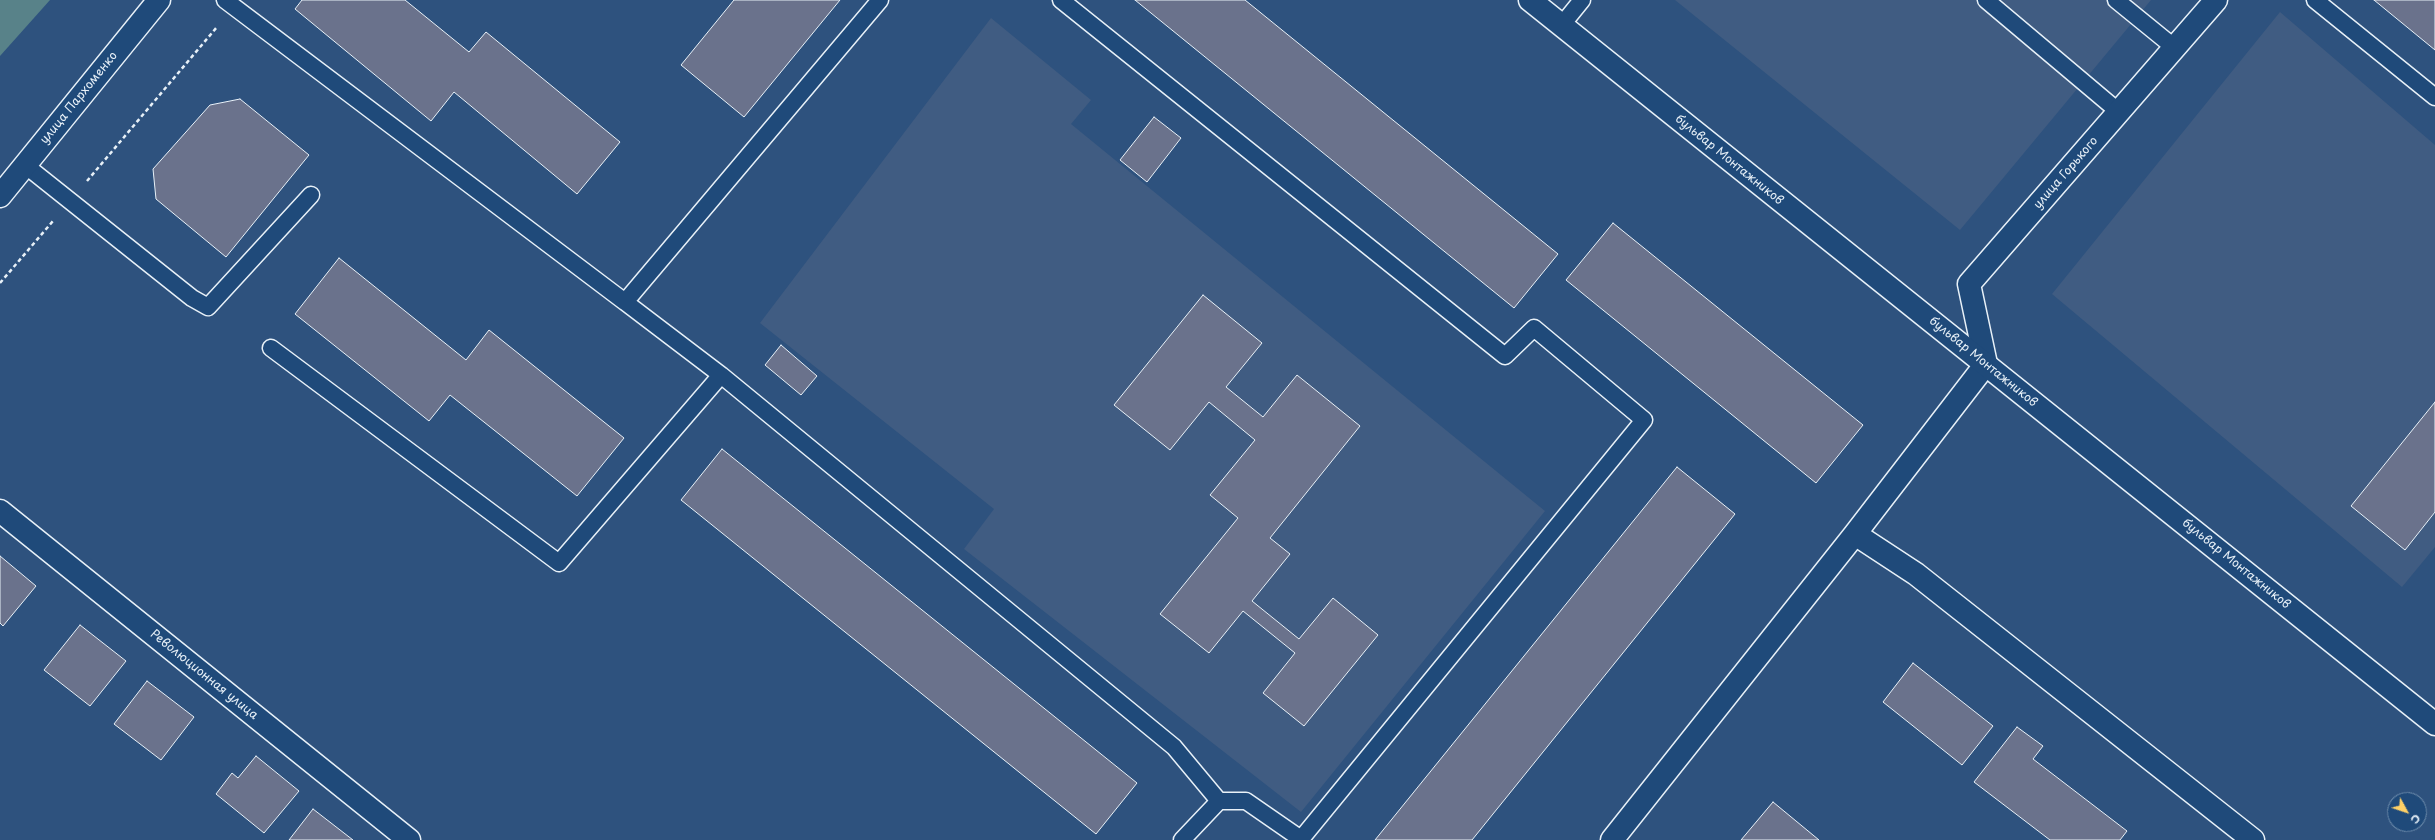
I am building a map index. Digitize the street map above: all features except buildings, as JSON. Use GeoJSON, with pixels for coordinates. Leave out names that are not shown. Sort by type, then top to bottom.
{"type":"FeatureCollection","features":[{"type":"Feature","properties":{"kind":"street","name":"улица Пархоменко"},"geometry":{"type":"LineString","coordinates":[[0,196],[159,0]]}},
{"type":"Feature","properties":{"kind":"street","name":"бульвар Монтажников"},"geometry":{"type":"LineString","coordinates":[[1530,0],[2435,724]]}},
{"type":"Feature","properties":{"kind":"street","name":"улица Горького"},"geometry":{"type":"LineString","coordinates":[[1986,364],[1969,284],[2216,0]]}},
{"type":"Feature","properties":{"kind":"street"},"geometry":{"type":"LineString","coordinates":[[1612,840],[1855,534],[1986,364]]}},
{"type":"Feature","properties":{"kind":"street","name":"Революционная улица"},"geometry":{"type":"LineString","coordinates":[[0,511],[408,840]]}},
{"type":"Feature","properties":{"kind":"street"},"geometry":{"type":"LineString","coordinates":[[1855,534],[1916,574],[2253,840]]}},
{"type":"Feature","properties":{"kind":"lane"},"geometry":{"type":"LineString","coordinates":[[625,302],[880,0]]}},
{"type":"Feature","properties":{"kind":"lane"},"geometry":{"type":"LineString","coordinates":[[1061,0],[1505,356],[1534,328],[1644,420],[1301,839],[1246,801],[1219,801],[1182,840]]}},
{"type":"Feature","properties":{"kind":"lane"},"geometry":{"type":"LineString","coordinates":[[1561,26],[1582,0]]}},
{"type":"Feature","properties":{"kind":"lane"},"geometry":{"type":"LineString","coordinates":[[1986,0],[2119,112]]}},
{"type":"Feature","properties":{"kind":"lane"},"geometry":{"type":"LineString","coordinates":[[2116,0],[2175,48]]}},
{"type":"Feature","properties":{"kind":"lane"},"geometry":{"type":"LineString","coordinates":[[2315,0],[2435,98]]}},
{"type":"Feature","properties":{"kind":"lane"},"geometry":{"type":"LineString","coordinates":[[229,4],[721,375],[1174,747],[1219,801]]}},
{"type":"Feature","properties":{"kind":"lane"},"geometry":{"type":"LineString","coordinates":[[26,165],[192,298],[208,307],[311,194]]}},
{"type":"Feature","properties":{"kind":"lane"},"geometry":{"type":"LineString","coordinates":[[271,348],[559,563],[721,375]]}},
{"type":"Feature","properties":{"kind":"path"},"geometry":{"type":"LineString","coordinates":[[0,283],[70,201],[229,4]]}},
{"type":"Feature","properties":{"kind":"shaded area"},"geometry":{"type":"Polygon","coordinates":[[[1675,0],[2151,0],[1960,230],[1675,0]]]}},
{"type":"Feature","properties":{"kind":"shaded area"},"geometry":{"type":"Polygon","coordinates":[[[2280,12],[2435,145],[2435,547],[2402,587],[2052,294],[2280,12]]]}},
{"type":"Feature","properties":{"kind":"shaded area"},"geometry":{"type":"Polygon","coordinates":[[[991,18],[1091,100],[1071,124],[1545,511],[1301,812],[964,549],[994,509],[760,323],[991,18]]]}},
{"type":"Feature","properties":{"kind":"green space"},"geometry":{"type":"Polygon","coordinates":[[[0,0],[50,0],[0,56],[0,0]]]}}]}
